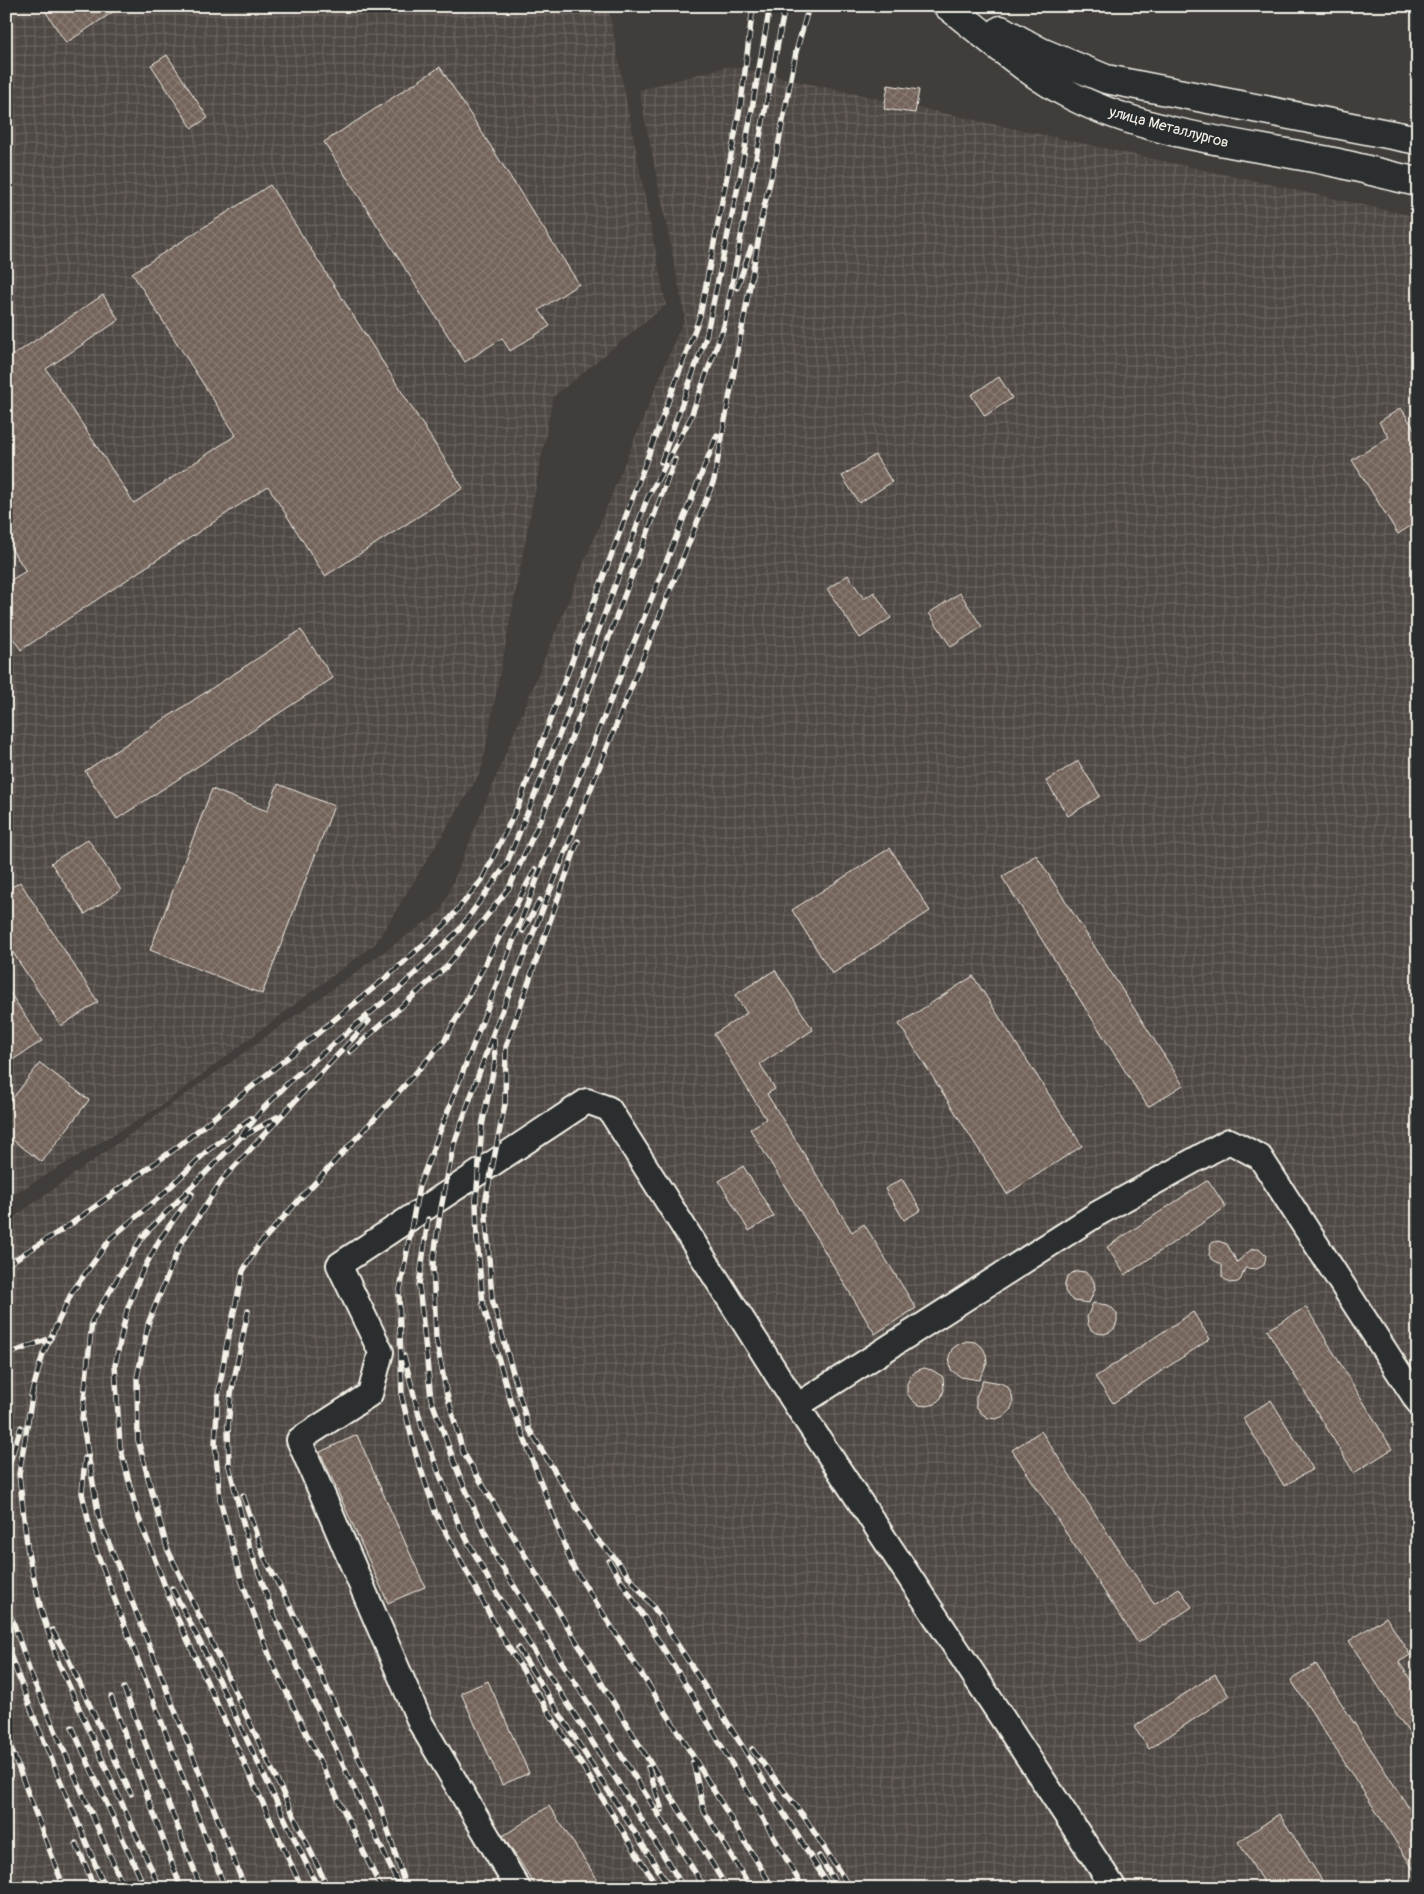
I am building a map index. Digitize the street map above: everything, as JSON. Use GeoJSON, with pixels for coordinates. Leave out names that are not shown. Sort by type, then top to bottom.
{"type":"FeatureCollection","features":[{"type":"Feature","properties":{"kind":"main road","name":"улица Металлургов"},"geometry":{"type":"LineString","coordinates":[[948,6],[1041,78],[1072,96],[1104,111],[1143,123],[1229,143],[1334,162],[1418,182]]}},
{"type":"Feature","properties":{"kind":"main road","name":"улица Металлургов"},"geometry":{"type":"LineString","coordinates":[[960,6],[1041,52],[1106,79],[1418,140]]}},
{"type":"Feature","properties":{"kind":"lane"},"geometry":{"type":"LineString","coordinates":[[518,1888],[421,1724],[299,1440],[370,1394],[381,1352],[339,1265],[587,1100],[609,1109],[797,1406],[1114,1888]]}},
{"type":"Feature","properties":{"kind":"lane"},"geometry":{"type":"LineString","coordinates":[[797,1406],[1097,1214],[1228,1141],[1260,1157],[1418,1402]]}},
{"type":"Feature","properties":{"kind":"shaded area"},"geometry":{"type":"Polygon","coordinates":[[[6,6],[608,6],[666,305],[553,397],[481,772],[376,943],[158,1108],[6,1199],[6,6]]]}},
{"type":"Feature","properties":{"kind":"shaded area"},"geometry":{"type":"Polygon","coordinates":[[[729,66],[1418,217],[1418,1888],[6,1888],[6,1223],[441,911],[685,316],[639,90],[729,66]]]}},
{"type":"Feature","properties":{"kind":"building"},"geometry":{"type":"Polygon","coordinates":[[[42,6],[122,6],[66,43],[42,6]]]}},
{"type":"Feature","properties":{"kind":"building"},"geometry":{"type":"Polygon","coordinates":[[[167,55],[208,118],[192,128],[151,65],[167,55]]]}},
{"type":"Feature","properties":{"kind":"building"},"geometry":{"type":"Polygon","coordinates":[[[440,67],[579,284],[539,310],[550,326],[510,351],[502,338],[465,362],[324,142],[440,67]]]}},
{"type":"Feature","properties":{"kind":"building"},"geometry":{"type":"Polygon","coordinates":[[[888,85],[919,90],[915,113],[884,109],[888,85]]]}},
{"type":"Feature","properties":{"kind":"building"},"geometry":{"type":"Polygon","coordinates":[[[270,185],[463,488],[325,576],[268,486],[21,650],[6,628],[6,583],[26,571],[6,541],[6,490],[13,485],[6,475],[6,360],[103,295],[119,320],[46,369],[134,503],[236,435],[132,273],[270,185]]]}},
{"type":"Feature","properties":{"kind":"building"},"geometry":{"type":"Polygon","coordinates":[[[999,377],[1012,398],[985,416],[971,395],[999,377]]]}},
{"type":"Feature","properties":{"kind":"building"},"geometry":{"type":"Polygon","coordinates":[[[1401,408],[1418,435],[1418,521],[1398,534],[1352,460],[1389,437],[1379,422],[1401,408]]]}},
{"type":"Feature","properties":{"kind":"building"},"geometry":{"type":"Polygon","coordinates":[[[875,455],[892,482],[859,503],[842,476],[875,455]]]}},
{"type":"Feature","properties":{"kind":"building"},"geometry":{"type":"Polygon","coordinates":[[[848,575],[864,599],[874,592],[891,618],[860,638],[827,589],[848,575]]]}},
{"type":"Feature","properties":{"kind":"building"},"geometry":{"type":"Polygon","coordinates":[[[960,593],[982,627],[951,647],[929,613],[960,593]]]}},
{"type":"Feature","properties":{"kind":"building"},"geometry":{"type":"Polygon","coordinates":[[[301,630],[333,678],[117,819],[85,771],[301,630]]]}},
{"type":"Feature","properties":{"kind":"building"},"geometry":{"type":"Polygon","coordinates":[[[1078,761],[1100,796],[1068,816],[1046,781],[1078,761]]]}},
{"type":"Feature","properties":{"kind":"building"},"geometry":{"type":"Polygon","coordinates":[[[278,784],[334,806],[262,994],[150,950],[212,789],[267,811],[278,784]]]}},
{"type":"Feature","properties":{"kind":"building"},"geometry":{"type":"Polygon","coordinates":[[[88,839],[121,890],[85,914],[51,863],[88,839]]]}},
{"type":"Feature","properties":{"kind":"building"},"geometry":{"type":"Polygon","coordinates":[[[890,848],[930,911],[832,974],[792,910],[890,848]]]}},
{"type":"Feature","properties":{"kind":"building"},"geometry":{"type":"Polygon","coordinates":[[[1036,855],[1183,1085],[1148,1107],[1002,877],[1036,855]]]}},
{"type":"Feature","properties":{"kind":"building"},"geometry":{"type":"Polygon","coordinates":[[[20,882],[98,1002],[61,1026],[6,942],[6,891],[20,882]]]}},
{"type":"Feature","properties":{"kind":"building"},"geometry":{"type":"Polygon","coordinates":[[[775,970],[813,1030],[760,1064],[775,1089],[767,1094],[852,1232],[864,1224],[916,1308],[875,1334],[750,1129],[766,1119],[714,1034],[747,1013],[735,995],[775,970]]]}},
{"type":"Feature","properties":{"kind":"building"},"geometry":{"type":"Polygon","coordinates":[[[973,976],[1082,1146],[1007,1194],[899,1024],[973,976]]]}},
{"type":"Feature","properties":{"kind":"building"},"geometry":{"type":"Polygon","coordinates":[[[6,987],[42,1041],[6,1064],[6,987]]]}},
{"type":"Feature","properties":{"kind":"building"},"geometry":{"type":"Polygon","coordinates":[[[40,1063],[89,1100],[42,1162],[6,1135],[6,1107],[40,1063]]]}},
{"type":"Feature","properties":{"kind":"building"},"geometry":{"type":"Polygon","coordinates":[[[743,1166],[774,1216],[749,1231],[719,1181],[743,1166]]]}},
{"type":"Feature","properties":{"kind":"building"},"geometry":{"type":"Polygon","coordinates":[[[902,1179],[921,1210],[904,1220],[885,1189],[902,1179]]]}},
{"type":"Feature","properties":{"kind":"building"},"geometry":{"type":"Polygon","coordinates":[[[1208,1180],[1226,1207],[1125,1275],[1107,1247],[1208,1180]]]}},
{"type":"Feature","properties":{"kind":"building"},"geometry":{"type":"Polygon","coordinates":[[[1218,1241],[1227,1244],[1237,1262],[1253,1248],[1259,1249],[1266,1256],[1264,1265],[1257,1269],[1245,1268],[1238,1282],[1229,1283],[1222,1277],[1222,1265],[1209,1255],[1211,1243],[1218,1241]]]}},
{"type":"Feature","properties":{"kind":"building"},"geometry":{"type":"Polygon","coordinates":[[[1078,1271],[1085,1272],[1091,1276],[1094,1282],[1095,1289],[1089,1303],[1074,1301],[1065,1291],[1067,1278],[1072,1273],[1078,1271]]]}},
{"type":"Feature","properties":{"kind":"building"},"geometry":{"type":"Polygon","coordinates":[[[1093,1303],[1108,1305],[1117,1314],[1115,1328],[1110,1332],[1104,1334],[1091,1330],[1087,1317],[1093,1303]]]}},
{"type":"Feature","properties":{"kind":"building"},"geometry":{"type":"Polygon","coordinates":[[[1306,1307],[1392,1449],[1354,1473],[1267,1330],[1306,1307]]]}},
{"type":"Feature","properties":{"kind":"building"},"geometry":{"type":"Polygon","coordinates":[[[1193,1312],[1210,1339],[1113,1403],[1095,1377],[1193,1312]]]}},
{"type":"Feature","properties":{"kind":"building"},"geometry":{"type":"Polygon","coordinates":[[[967,1341],[975,1342],[982,1347],[986,1354],[987,1363],[979,1380],[961,1377],[951,1370],[949,1357],[952,1349],[967,1341]]]}},
{"type":"Feature","properties":{"kind":"building"},"geometry":{"type":"Polygon","coordinates":[[[924,1368],[932,1370],[943,1377],[944,1390],[941,1398],[935,1404],[927,1406],[918,1405],[907,1393],[907,1384],[910,1377],[916,1371],[924,1368]]]}},
{"type":"Feature","properties":{"kind":"building"},"geometry":{"type":"Polygon","coordinates":[[[983,1380],[1001,1383],[1008,1387],[1013,1403],[1010,1411],[1004,1416],[996,1419],[988,1418],[976,1406],[976,1397],[983,1380]]]}},
{"type":"Feature","properties":{"kind":"building"},"geometry":{"type":"Polygon","coordinates":[[[1271,1400],[1313,1469],[1284,1486],[1243,1418],[1271,1400]]]}},
{"type":"Feature","properties":{"kind":"building"},"geometry":{"type":"Polygon","coordinates":[[[1041,1431],[1154,1604],[1179,1588],[1192,1607],[1138,1643],[1012,1450],[1041,1431]]]}},
{"type":"Feature","properties":{"kind":"building"},"geometry":{"type":"Polygon","coordinates":[[[357,1435],[425,1587],[388,1603],[320,1452],[357,1435]]]}},
{"type":"Feature","properties":{"kind":"building"},"geometry":{"type":"Polygon","coordinates":[[[1386,1617],[1410,1655],[1399,1662],[1418,1691],[1418,1747],[1349,1641],[1386,1617]]]}},
{"type":"Feature","properties":{"kind":"building"},"geometry":{"type":"Polygon","coordinates":[[[1316,1664],[1418,1822],[1418,1876],[1291,1680],[1316,1664]]]}},
{"type":"Feature","properties":{"kind":"building"},"geometry":{"type":"Polygon","coordinates":[[[1215,1674],[1229,1696],[1149,1749],[1134,1727],[1215,1674]]]}},
{"type":"Feature","properties":{"kind":"building"},"geometry":{"type":"Polygon","coordinates":[[[488,1681],[529,1773],[502,1785],[461,1693],[488,1681]]]}},
{"type":"Feature","properties":{"kind":"building"},"geometry":{"type":"Polygon","coordinates":[[[549,1806],[603,1888],[537,1888],[503,1836],[549,1806]]]}},
{"type":"Feature","properties":{"kind":"building"},"geometry":{"type":"Polygon","coordinates":[[[1279,1814],[1327,1888],[1267,1888],[1238,1842],[1279,1814]]]}},
{"type":"Feature","properties":{"kind":"railway"},"geometry":{"type":"LineString","coordinates":[[6,1265],[71,1224],[180,1145],[387,977],[444,926],[482,880],[519,804],[700,316],[741,103],[753,6]]}},
{"type":"Feature","properties":{"kind":"railway"},"geometry":{"type":"LineString","coordinates":[[661,462],[706,337],[740,177],[770,6]]}},
{"type":"Feature","properties":{"kind":"railway"},"geometry":{"type":"LineString","coordinates":[[245,1888],[99,1518],[82,1419],[92,1321],[143,1236],[239,1139],[261,1111],[292,1079],[400,988],[459,930],[506,865],[565,721],[647,499],[690,419],[724,326],[785,6]]}},
{"type":"Feature","properties":{"kind":"railway"},"geometry":{"type":"LineString","coordinates":[[761,220],[777,152],[796,52],[809,6]]}},
{"type":"Feature","properties":{"kind":"railway"},"geometry":{"type":"LineString","coordinates":[[727,1888],[463,1452],[446,1391],[436,1338],[433,1263],[441,1208],[454,1144],[494,1031],[714,480],[763,215]]}},
{"type":"Feature","properties":{"kind":"railway"},"geometry":{"type":"LineString","coordinates":[[737,288],[751,248]]}},
{"type":"Feature","properties":{"kind":"railway"},"geometry":{"type":"LineString","coordinates":[[658,1888],[498,1630],[436,1514],[416,1455],[402,1398],[399,1295],[419,1186],[544,861],[717,435]]}},
{"type":"Feature","properties":{"kind":"railway"},"geometry":{"type":"LineString","coordinates":[[350,1052],[446,967],[509,888],[544,812],[675,459]]}},
{"type":"Feature","properties":{"kind":"railway"},"geometry":{"type":"LineString","coordinates":[[578,841],[506,1047],[505,1104],[485,1203],[492,1299],[529,1429],[594,1536],[612,1555],[654,1608],[830,1888]]}},
{"type":"Feature","properties":{"kind":"railway"},"geometry":{"type":"LineString","coordinates":[[381,1888],[271,1660],[241,1579],[220,1500],[215,1443],[218,1397],[226,1348],[243,1271],[258,1246],[445,1040],[535,869]]}},
{"type":"Feature","properties":{"kind":"railway"},"geometry":{"type":"LineString","coordinates":[[523,931],[540,900]]}},
{"type":"Feature","properties":{"kind":"railway"},"geometry":{"type":"LineString","coordinates":[[328,1888],[167,1548],[138,1440],[137,1378],[149,1321],[180,1245],[222,1180],[369,1021]]}},
{"type":"Feature","properties":{"kind":"railway"},"geometry":{"type":"LineString","coordinates":[[494,1039],[495,1062],[482,1126],[476,1201],[477,1239],[483,1304],[512,1406],[572,1565],[674,1725],[773,1888]]}},
{"type":"Feature","properties":{"kind":"railway"},"geometry":{"type":"LineString","coordinates":[[244,1136],[277,1117]]}},
{"type":"Feature","properties":{"kind":"railway"},"geometry":{"type":"LineString","coordinates":[[31,1396],[43,1354],[72,1292],[111,1238],[161,1196],[208,1150],[251,1118]]}},
{"type":"Feature","properties":{"kind":"railway"},"geometry":{"type":"LineString","coordinates":[[192,1194],[160,1239],[141,1274],[127,1310],[115,1365],[120,1446],[137,1513],[176,1615],[302,1888]]}},
{"type":"Feature","properties":{"kind":"railway"},"geometry":{"type":"LineString","coordinates":[[428,1219],[419,1285],[431,1399],[460,1477],[497,1559],[705,1888]]}},
{"type":"Feature","properties":{"kind":"railway"},"geometry":{"type":"LineString","coordinates":[[248,1311],[231,1394],[228,1427],[229,1466],[248,1543],[274,1615],[400,1888]]}},
{"type":"Feature","properties":{"kind":"railway"},"geometry":{"type":"LineString","coordinates":[[6,1355],[51,1338]]}},
{"type":"Feature","properties":{"kind":"railway"},"geometry":{"type":"LineString","coordinates":[[404,1356],[423,1431],[459,1525],[491,1584],[684,1888]]}},
{"type":"Feature","properties":{"kind":"railway"},"geometry":{"type":"LineString","coordinates":[[33,1391],[19,1474],[28,1553],[42,1613],[57,1659],[160,1888]]}},
{"type":"Feature","properties":{"kind":"railway"},"geometry":{"type":"LineString","coordinates":[[6,1474],[21,1427]]}},
{"type":"Feature","properties":{"kind":"railway"},"geometry":{"type":"LineString","coordinates":[[85,1458],[82,1493],[94,1545],[225,1888]]}},
{"type":"Feature","properties":{"kind":"railway"},"geometry":{"type":"LineString","coordinates":[[243,1495],[264,1557],[291,1608],[380,1805],[405,1885]]}},
{"type":"Feature","properties":{"kind":"railway"},"geometry":{"type":"LineString","coordinates":[[609,1561],[691,1693],[803,1888]]}},
{"type":"Feature","properties":{"kind":"railway"},"geometry":{"type":"LineString","coordinates":[[172,1588],[202,1646],[318,1888]]}},
{"type":"Feature","properties":{"kind":"railway"},"geometry":{"type":"LineString","coordinates":[[6,1612],[13,1621],[31,1675],[124,1888]]}},
{"type":"Feature","properties":{"kind":"railway"},"geometry":{"type":"LineString","coordinates":[[52,1630],[65,1652],[131,1794]]}},
{"type":"Feature","properties":{"kind":"railway"},"geometry":{"type":"LineString","coordinates":[[6,1644],[36,1722],[105,1888]]}},
{"type":"Feature","properties":{"kind":"railway"},"geometry":{"type":"LineString","coordinates":[[518,1648],[670,1888]]}},
{"type":"Feature","properties":{"kind":"railway"},"geometry":{"type":"LineString","coordinates":[[124,1688],[201,1888]]}},
{"type":"Feature","properties":{"kind":"railway"},"geometry":{"type":"LineString","coordinates":[[111,1697],[181,1888]]}},
{"type":"Feature","properties":{"kind":"railway"},"geometry":{"type":"LineString","coordinates":[[72,1727],[145,1888]]}},
{"type":"Feature","properties":{"kind":"railway"},"geometry":{"type":"LineString","coordinates":[[6,1735],[64,1888]]}},
{"type":"Feature","properties":{"kind":"railway"},"geometry":{"type":"LineString","coordinates":[[752,1749],[805,1818],[850,1888]]}},
{"type":"Feature","properties":{"kind":"railway"},"geometry":{"type":"LineString","coordinates":[[693,1762],[704,1811],[751,1888]]}},
{"type":"Feature","properties":{"kind":"railway"},"geometry":{"type":"LineString","coordinates":[[648,1767],[662,1810]]}},
{"type":"Feature","properties":{"kind":"railway"},"geometry":{"type":"LineString","coordinates":[[76,1843],[93,1888]]}},
{"type":"Feature","properties":{"kind":"railway"},"geometry":{"type":"LineString","coordinates":[[819,1856],[839,1888]]}}]}
